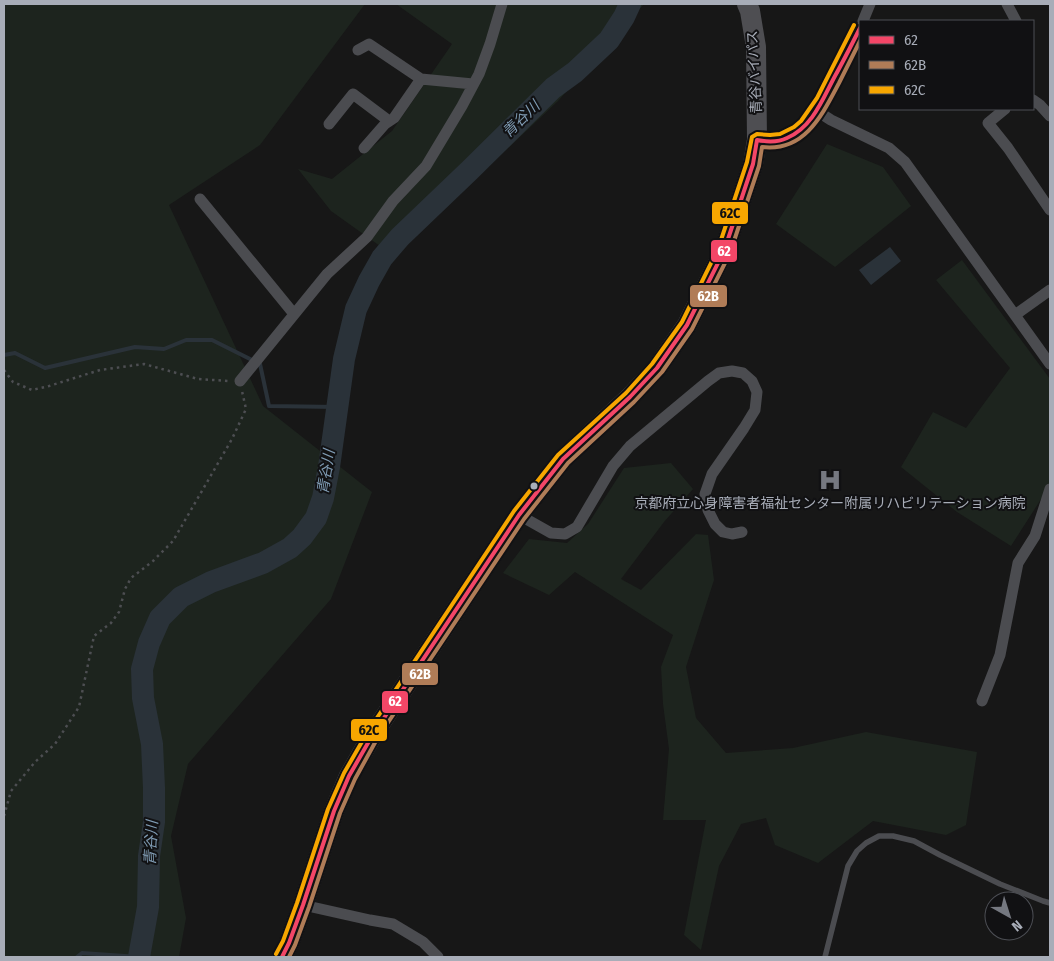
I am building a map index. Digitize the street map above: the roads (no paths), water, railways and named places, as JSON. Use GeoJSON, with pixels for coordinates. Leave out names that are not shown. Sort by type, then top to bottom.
{"type":"FeatureCollection","features":[{"type":"Feature","properties":{"kind":"highway","name":"青谷バイパス"},"geometry":{"type":"LineString","coordinates":[[282,957],[303,905],[334,811],[349,776],[372,736],[519,515],[563,459],[630,397],[657,368],[687,325],[724,251],[753,164],[757,140],[756,47],[748,4]]}},
{"type":"Feature","properties":{"kind":"street"},"geometry":{"type":"LineString","coordinates":[[240,381],[327,274],[367,237],[393,201],[426,166],[479,74],[502,4]]}},
{"type":"Feature","properties":{"kind":"street"},"geometry":{"type":"LineString","coordinates":[[863,20],[870,4]]}},
{"type":"Feature","properties":{"kind":"street"},"geometry":{"type":"LineString","coordinates":[[1007,4],[1015,20]]}},
{"type":"Feature","properties":{"kind":"street"},"geometry":{"type":"LineString","coordinates":[[757,140],[771,142],[782,140],[791,137],[802,129],[817,111],[859,30]]}},
{"type":"Feature","properties":{"kind":"street"},"geometry":{"type":"LineString","coordinates":[[358,50],[369,44],[421,79],[473,84]]}},
{"type":"Feature","properties":{"kind":"street"},"geometry":{"type":"LineString","coordinates":[[364,148],[385,124],[394,118],[421,79]]}},
{"type":"Feature","properties":{"kind":"street"},"geometry":{"type":"LineString","coordinates":[[329,124],[353,94],[389,121]]}},
{"type":"Feature","properties":{"kind":"street"},"geometry":{"type":"LineString","coordinates":[[1034,101],[1050,116]]}},
{"type":"Feature","properties":{"kind":"street"},"geometry":{"type":"LineString","coordinates":[[1003,110],[988,123],[1008,148],[1050,210]]}},
{"type":"Feature","properties":{"kind":"street"},"geometry":{"type":"LineString","coordinates":[[817,111],[831,120],[889,148],[906,162],[1015,314],[1046,349],[1050,364]]}},
{"type":"Feature","properties":{"kind":"street"},"geometry":{"type":"LineString","coordinates":[[200,199],[294,314]]}},
{"type":"Feature","properties":{"kind":"street"},"geometry":{"type":"LineString","coordinates":[[1015,314],[1050,290]]}},
{"type":"Feature","properties":{"kind":"street"},"geometry":{"type":"LineString","coordinates":[[519,515],[551,533],[565,534],[577,527],[613,466],[630,446],[708,381],[719,373],[732,371],[743,373],[752,381],[757,392],[756,410],[712,474],[705,494],[708,510],[715,524],[723,532],[732,534],[742,532]]}},
{"type":"Feature","properties":{"kind":"street"},"geometry":{"type":"LineString","coordinates":[[982,701],[1000,655],[1018,563],[1035,536],[1050,489]]}},
{"type":"Feature","properties":{"kind":"street"},"geometry":{"type":"LineString","coordinates":[[303,905],[393,924],[423,942],[438,957]]}},
{"type":"Feature","properties":{"kind":"lane"},"geometry":{"type":"LineString","coordinates":[[825,957],[848,866],[866,843],[879,836],[893,836],[914,841],[1000,884],[1050,903]]}},
{"type":"Feature","properties":{"kind":"waterway","name":"青谷川"},"geometry":{"type":"LineString","coordinates":[[139,957],[148,907],[149,856],[154,822],[152,744],[143,698],[142,669],[149,643],[160,618],[181,597],[211,582],[263,563],[290,548],[302,537],[316,518],[323,498],[344,359],[356,309],[382,258],[400,237],[553,88],[575,72],[609,40],[630,4]]}},
{"type":"Feature","properties":{"kind":"waterway"},"geometry":{"type":"LineString","coordinates":[[4,355],[15,353],[45,368],[135,347],[164,349],[186,340],[212,340],[260,364],[269,406],[337,407]]}},
{"type":"Feature","properties":{"kind":"waterway"},"geometry":{"type":"LineString","coordinates":[[77,957],[82,953],[139,957]]}},
{"type":"Feature","properties":{"kind":"place","name":"京都府立心身障害者福祉センター附属リハビリテーション病院"},"geometry":{"type":"Point","coordinates":[830,480]}}]}
